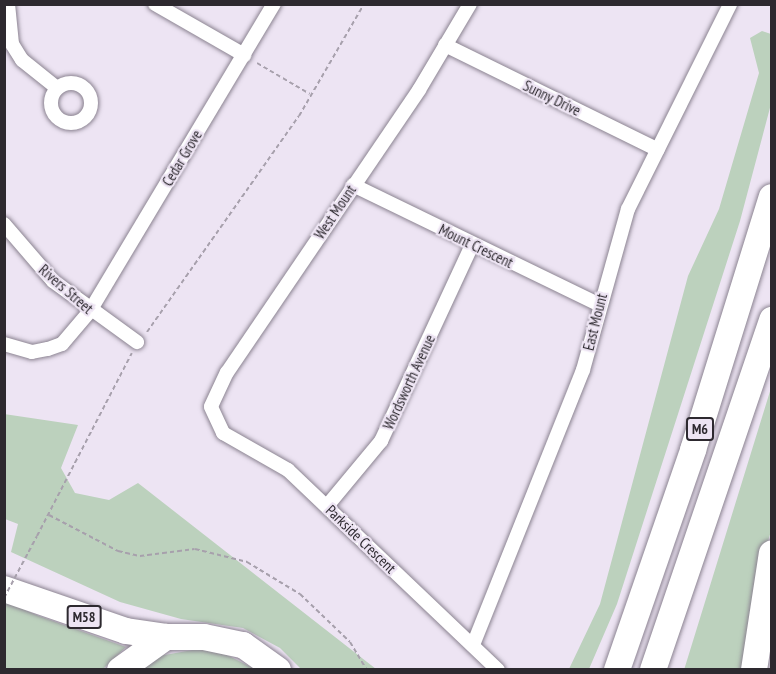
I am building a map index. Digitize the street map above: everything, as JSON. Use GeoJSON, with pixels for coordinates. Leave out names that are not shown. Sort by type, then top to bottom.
{"type":"FeatureCollection","features":[{"type":"Feature","properties":{"kind":"highway","name":"M6"},"geometry":{"type":"LineString","coordinates":[[616,669],[693,450],[771,197]]}},
{"type":"Feature","properties":{"kind":"highway","name":"M6"},"geometry":{"type":"LineString","coordinates":[[652,669],[771,320]]}},
{"type":"Feature","properties":{"kind":"highway"},"geometry":{"type":"LineString","coordinates":[[754,669],[771,553]]}},
{"type":"Feature","properties":{"kind":"highway","name":"M58"},"geometry":{"type":"LineString","coordinates":[[4,589],[126,632],[166,638],[222,639],[258,653],[278,669]]}},
{"type":"Feature","properties":{"kind":"highway"},"geometry":{"type":"LineString","coordinates":[[120,669],[166,638]]}},
{"type":"Feature","properties":{"kind":"street"},"geometry":{"type":"LineString","coordinates":[[8,4],[12,44],[22,60],[57,88]]}},
{"type":"Feature","properties":{"kind":"street"},"geometry":{"type":"LineString","coordinates":[[155,4],[244,55]]}},
{"type":"Feature","properties":{"kind":"street","name":"Cedar Grove"},"geometry":{"type":"LineString","coordinates":[[4,344],[32,352],[55,346],[90,311],[274,4]]}},
{"type":"Feature","properties":{"kind":"street","name":"West Mount"},"geometry":{"type":"LineString","coordinates":[[215,423],[211,407],[215,391],[446,45],[470,4]]}},
{"type":"Feature","properties":{"kind":"street","name":"East Mount"},"geometry":{"type":"LineString","coordinates":[[473,645],[584,370],[625,217],[730,4]]}},
{"type":"Feature","properties":{"kind":"street","name":"Sunny Drive"},"geometry":{"type":"LineString","coordinates":[[446,45],[658,150]]}},
{"type":"Feature","properties":{"kind":"street","name":"Mount Crescent"},"geometry":{"type":"LineString","coordinates":[[353,185],[472,245],[600,305]]}},
{"type":"Feature","properties":{"kind":"street","name":"Rivers Street"},"geometry":{"type":"LineString","coordinates":[[4,224],[53,281],[90,311],[137,342]]}},
{"type":"Feature","properties":{"kind":"street","name":"Wordsworth Avenue"},"geometry":{"type":"LineString","coordinates":[[327,506],[381,441],[472,245]]}},
{"type":"Feature","properties":{"kind":"street","name":"Parkside Crescent"},"geometry":{"type":"LineString","coordinates":[[215,423],[223,434],[288,470],[498,669]]}},
{"type":"Feature","properties":{"kind":"path"},"geometry":{"type":"LineString","coordinates":[[4,598],[137,342],[166,310],[310,94],[363,4]]}},
{"type":"Feature","properties":{"kind":"path"},"geometry":{"type":"LineString","coordinates":[[244,55],[310,94]]}},
{"type":"Feature","properties":{"kind":"path"},"geometry":{"type":"LineString","coordinates":[[49,515],[118,551],[140,556],[195,549],[247,562],[300,594],[350,642],[367,669]]}},
{"type":"Feature","properties":{"kind":"green space"},"geometry":{"type":"Polygon","coordinates":[[[762,31],[771,34],[771,104],[740,221],[617,604],[589,669],[569,669],[600,604],[688,276],[719,209],[759,73],[750,38],[762,31]]]}},
{"type":"Feature","properties":{"kind":"green space"},"geometry":{"type":"Polygon","coordinates":[[[771,388],[771,531],[758,576],[747,669],[684,670],[771,388]]]}},
{"type":"Feature","properties":{"kind":"green space"},"geometry":{"type":"Polygon","coordinates":[[[4,414],[78,425],[61,468],[75,493],[109,500],[138,483],[376,669],[301,669],[280,648],[243,628],[181,619],[120,602],[11,552],[18,524],[5,519],[4,414]]]}},
{"type":"Feature","properties":{"kind":"green space"},"geometry":{"type":"Polygon","coordinates":[[[4,601],[126,647],[103,669],[5,669],[4,601]]]}},
{"type":"Feature","properties":{"kind":"green space"},"geometry":{"type":"Polygon","coordinates":[[[198,649],[225,654],[255,669],[134,670],[159,656],[198,649]]]}}]}
